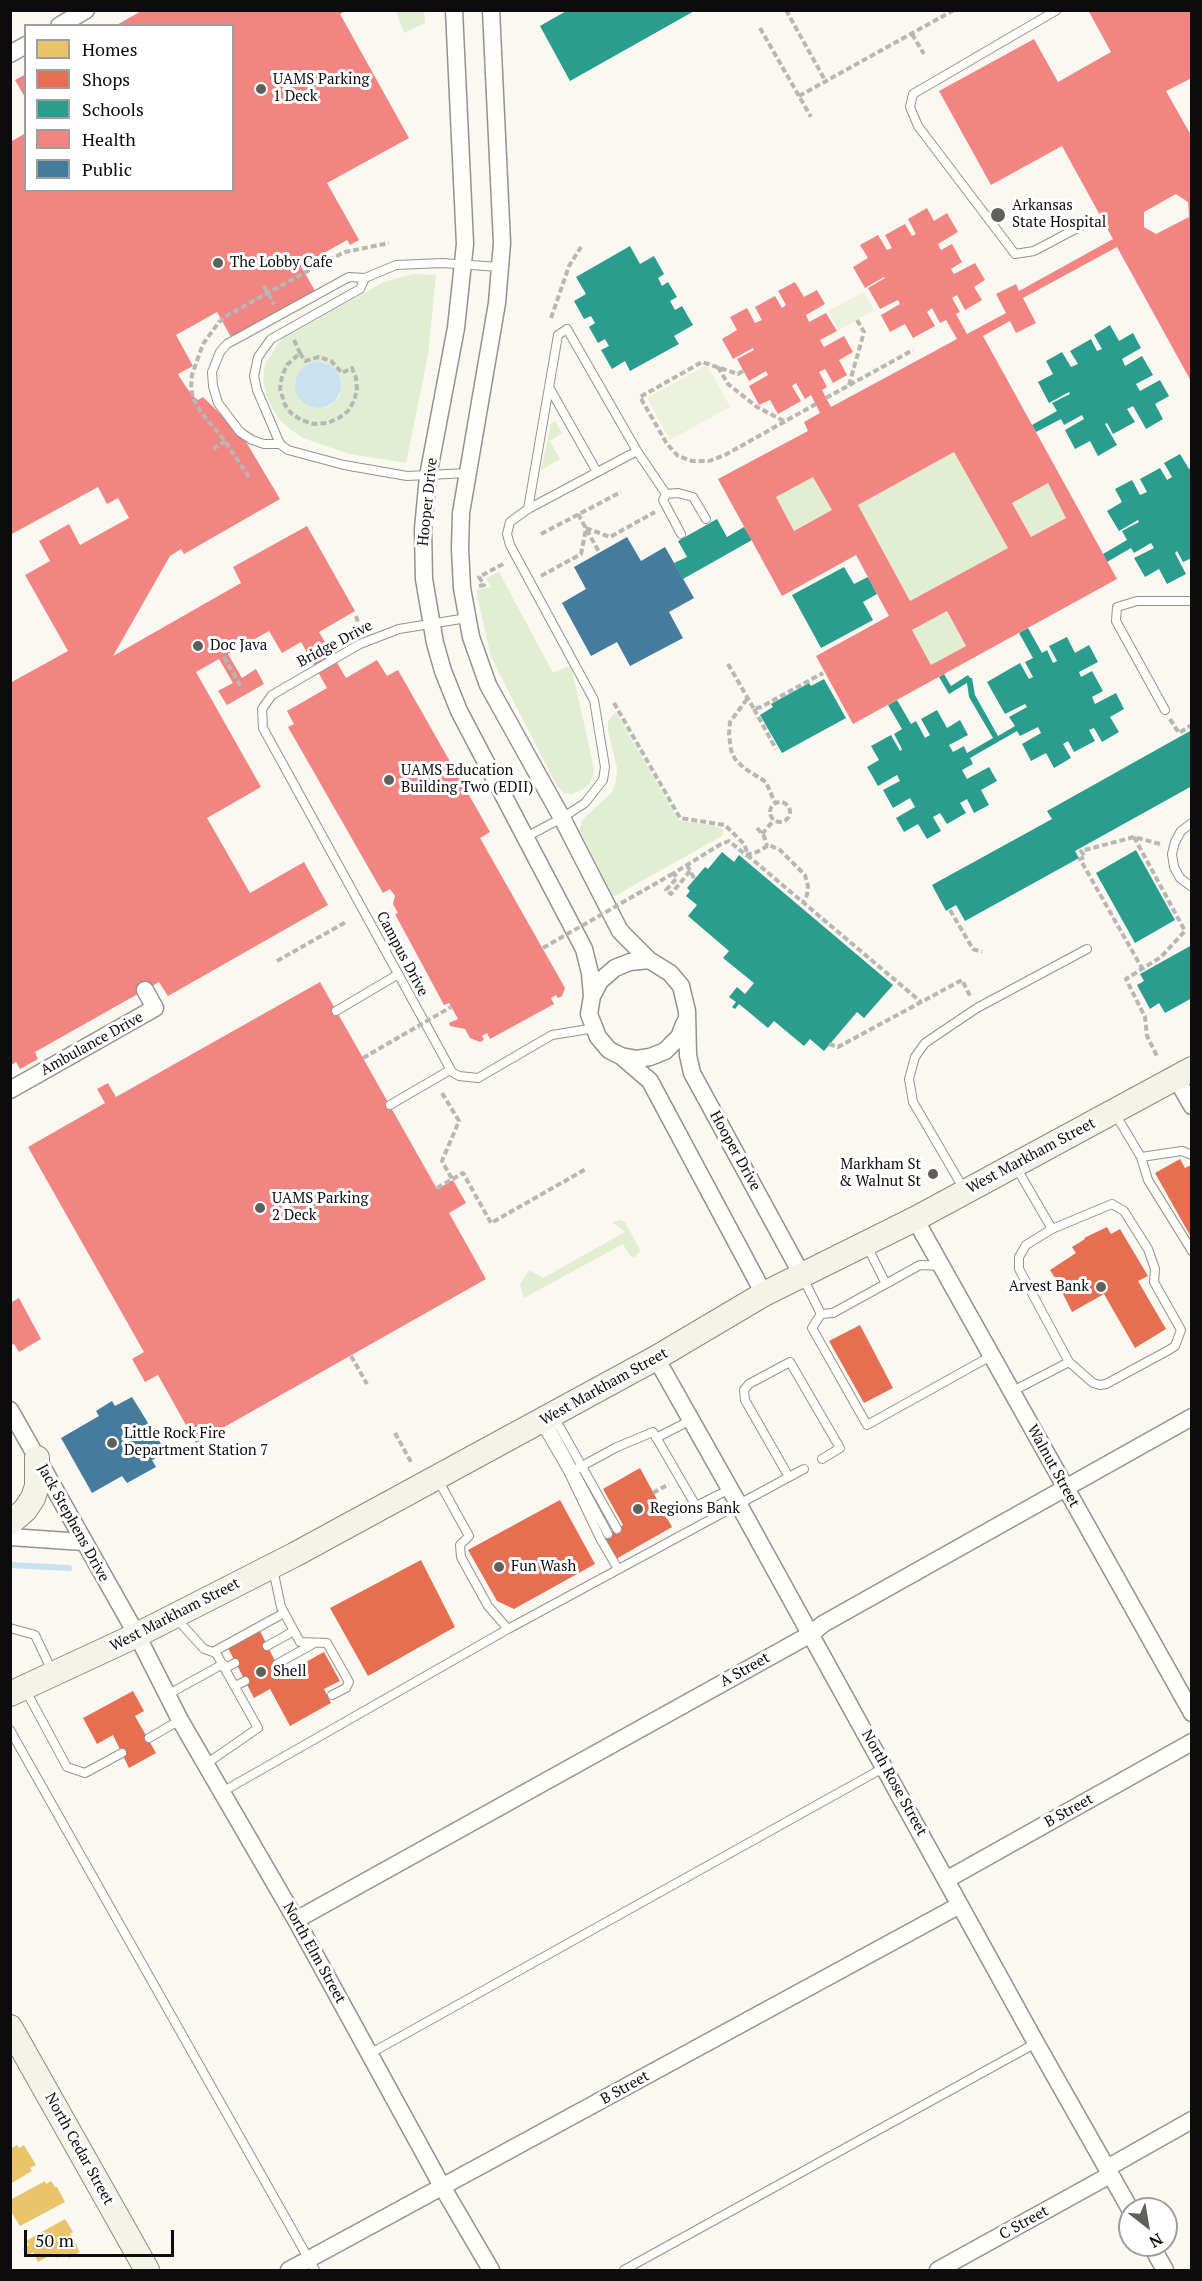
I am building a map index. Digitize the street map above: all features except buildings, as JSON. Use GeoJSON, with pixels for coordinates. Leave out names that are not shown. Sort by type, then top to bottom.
{"type":"FeatureCollection","features":[{"type":"Feature","properties":{"kind":"main road","name":"West Markham Street"},"geometry":{"type":"LineString","coordinates":[[17,1691],[137,1635],[273,1566],[546,1419],[764,1294],[915,1219],[1184,1073]]}},
{"type":"Feature","properties":{"kind":"main road"},"geometry":{"type":"LineString","coordinates":[[10,1523],[26,1510],[33,1498],[37,1486],[37,1458]]}},
{"type":"Feature","properties":{"kind":"main road","name":"North Cedar Street"},"geometry":{"type":"LineString","coordinates":[[10,2027],[147,2271]]}},
{"type":"Feature","properties":{"kind":"street"},"geometry":{"type":"LineString","coordinates":[[62,24],[86,10]]}},
{"type":"Feature","properties":{"kind":"street","name":"Hooper Drive"},"geometry":{"type":"LineString","coordinates":[[454,10],[465,244],[456,328],[428,476],[423,529],[424,579],[431,623],[453,697],[584,949],[590,973],[592,996],[589,1014],[595,1029]]}},
{"type":"Feature","properties":{"kind":"street","name":"Hooper Drive"},"geometry":{"type":"LineString","coordinates":[[491,10],[502,243],[497,303],[461,513],[459,548],[471,638],[488,685],[562,818],[620,931],[650,960],[670,973],[681,986],[687,1011],[688,1055],[692,1073],[802,1275]]}},
{"type":"Feature","properties":{"kind":"street"},"geometry":{"type":"LineString","coordinates":[[10,54],[24,46]]}},
{"type":"Feature","properties":{"kind":"street"},"geometry":{"type":"LineString","coordinates":[[592,996],[600,981],[615,968],[630,962],[650,960]]}},
{"type":"Feature","properties":{"kind":"street","name":"Ambulance Drive"},"geometry":{"type":"LineString","coordinates":[[10,1090],[155,1008],[145,990]]}},
{"type":"Feature","properties":{"kind":"street"},"geometry":{"type":"LineString","coordinates":[[621,1056],[644,1058],[665,1051],[679,1037],[686,1022]]}},
{"type":"Feature","properties":{"kind":"street"},"geometry":{"type":"LineString","coordinates":[[595,1029],[597,1037],[609,1050],[621,1056],[650,1081],[764,1294]]}},
{"type":"Feature","properties":{"kind":"street"},"geometry":{"type":"LineString","coordinates":[[1184,1073],[1191,1106]]}},
{"type":"Feature","properties":{"kind":"street","name":"Walnut Street"},"geometry":{"type":"LineString","coordinates":[[915,1219],[1191,1713]]}},
{"type":"Feature","properties":{"kind":"street","name":"North Rose Street"},"geometry":{"type":"LineString","coordinates":[[656,1358],[1123,2197]]}},
{"type":"Feature","properties":{"kind":"street","name":"Jack Stephens Drive"},"geometry":{"type":"LineString","coordinates":[[10,1410],[137,1635]]}},
{"type":"Feature","properties":{"kind":"street","name":"A Street"},"geometry":{"type":"LineString","coordinates":[[296,1920],[811,1634],[823,1624],[1191,1417]]}},
{"type":"Feature","properties":{"kind":"street"},"geometry":{"type":"LineString","coordinates":[[10,1537],[83,1542]]}},
{"type":"Feature","properties":{"kind":"street","name":"North Elm Street"},"geometry":{"type":"LineString","coordinates":[[137,1635],[180,1720],[296,1920],[491,2271]]}},
{"type":"Feature","properties":{"kind":"street","name":"B Street"},"geometry":{"type":"LineString","coordinates":[[946,1880],[1191,1742]]}},
{"type":"Feature","properties":{"kind":"street","name":"B Street"},"geometry":{"type":"LineString","coordinates":[[289,2271],[312,2265],[443,2188],[960,1905]]}},
{"type":"Feature","properties":{"kind":"street","name":"C Street"},"geometry":{"type":"LineString","coordinates":[[938,2271],[1191,2120]]}},
{"type":"Feature","properties":{"kind":"street"},"geometry":{"type":"LineString","coordinates":[[1157,2257],[1165,2271]]}},
{"type":"Feature","properties":{"kind":"lane"},"geometry":{"type":"LineString","coordinates":[[1057,10],[913,94],[910,107],[918,126],[1015,254],[1034,251],[1085,224]]}},
{"type":"Feature","properties":{"kind":"lane"},"geometry":{"type":"LineString","coordinates":[[280,444],[264,444],[252,440],[240,432],[218,403],[212,372],[216,360],[227,344],[349,277],[365,278],[396,265],[442,263],[499,267]]}},
{"type":"Feature","properties":{"kind":"lane"},"geometry":{"type":"LineString","coordinates":[[365,278],[360,289],[271,339],[258,357],[254,376],[257,390],[280,444],[288,450],[344,465],[407,476],[468,473]]}},
{"type":"Feature","properties":{"kind":"lane"},"geometry":{"type":"LineString","coordinates":[[528,509],[558,335],[567,329],[637,451],[666,494]]}},
{"type":"Feature","properties":{"kind":"lane"},"geometry":{"type":"LineString","coordinates":[[549,387],[597,472]]}},
{"type":"Feature","properties":{"kind":"lane"},"geometry":{"type":"LineString","coordinates":[[526,837],[562,818],[585,802],[596,792],[603,780],[604,767],[594,700],[510,546],[507,534],[510,522],[528,509],[637,451]]}},
{"type":"Feature","properties":{"kind":"lane"},"geometry":{"type":"LineString","coordinates":[[666,494],[678,493],[693,497],[706,519]]}},
{"type":"Feature","properties":{"kind":"lane"},"geometry":{"type":"LineString","coordinates":[[666,494],[663,500],[681,534]]}},
{"type":"Feature","properties":{"kind":"lane"},"geometry":{"type":"LineString","coordinates":[[1165,710],[1116,621],[1117,607],[1137,601],[1191,601]]}},
{"type":"Feature","properties":{"kind":"lane","name":"Bridge Drive"},"geometry":{"type":"LineString","coordinates":[[262,710],[272,695],[282,688],[367,641],[399,628],[467,618]]}},
{"type":"Feature","properties":{"kind":"lane","name":"Campus Drive"},"geometry":{"type":"LineString","coordinates":[[262,710],[263,728],[270,742],[450,1070]]}},
{"type":"Feature","properties":{"kind":"lane"},"geometry":{"type":"LineString","coordinates":[[1191,823],[1181,831],[1175,842],[1173,854],[1174,867],[1180,878],[1191,887]]}},
{"type":"Feature","properties":{"kind":"lane"},"geometry":{"type":"LineString","coordinates":[[966,1192],[913,1102],[909,1079],[911,1064],[919,1049],[976,1008],[1087,949]]}},
{"type":"Feature","properties":{"kind":"lane"},"geometry":{"type":"LineString","coordinates":[[336,1011],[397,975]]}},
{"type":"Feature","properties":{"kind":"lane"},"geometry":{"type":"LineString","coordinates":[[390,1105],[450,1070],[459,1076],[478,1078],[552,1035],[595,1029]]}},
{"type":"Feature","properties":{"kind":"lane"},"geometry":{"type":"LineString","coordinates":[[1114,1111],[1141,1157],[1148,1180],[1191,1251]]}},
{"type":"Feature","properties":{"kind":"lane"},"geometry":{"type":"LineString","coordinates":[[1141,1157],[1182,1151],[1191,1155]]}},
{"type":"Feature","properties":{"kind":"lane"},"geometry":{"type":"LineString","coordinates":[[1015,1165],[1052,1229]]}},
{"type":"Feature","properties":{"kind":"lane"},"geometry":{"type":"LineString","coordinates":[[1112,1204],[1124,1211],[1148,1249],[1155,1269],[1154,1282],[1181,1330],[1175,1346],[1106,1384],[1093,1383],[1069,1362],[1019,1269],[1019,1257],[1026,1245],[1052,1229],[1112,1204]]}},
{"type":"Feature","properties":{"kind":"lane"},"geometry":{"type":"LineString","coordinates":[[866,1244],[886,1284]]}},
{"type":"Feature","properties":{"kind":"lane"},"geometry":{"type":"LineString","coordinates":[[820,1314],[833,1313],[920,1265],[941,1266]]}},
{"type":"Feature","properties":{"kind":"lane"},"geometry":{"type":"LineString","coordinates":[[802,1275],[820,1314]]}},
{"type":"Feature","properties":{"kind":"lane"},"geometry":{"type":"LineString","coordinates":[[820,1314],[812,1328],[867,1425],[992,1356]]}},
{"type":"Feature","properties":{"kind":"lane"},"geometry":{"type":"LineString","coordinates":[[789,1477],[745,1400],[744,1390],[749,1384],[789,1362],[840,1448],[822,1458]]}},
{"type":"Feature","properties":{"kind":"lane"},"geometry":{"type":"LineString","coordinates":[[1011,1392],[1069,1362]]}},
{"type":"Feature","properties":{"kind":"lane"},"geometry":{"type":"LineString","coordinates":[[546,1419],[608,1534]]}},
{"type":"Feature","properties":{"kind":"lane"},"geometry":{"type":"LineString","coordinates":[[546,1419],[575,1470],[617,1529]]}},
{"type":"Feature","properties":{"kind":"lane"},"geometry":{"type":"LineString","coordinates":[[656,1438],[691,1420]]}},
{"type":"Feature","properties":{"kind":"lane"},"geometry":{"type":"LineString","coordinates":[[575,1470],[653,1432],[696,1506],[730,1489]]}},
{"type":"Feature","properties":{"kind":"lane"},"geometry":{"type":"LineString","coordinates":[[221,1792],[625,1560],[739,1505],[804,1468]]}},
{"type":"Feature","properties":{"kind":"lane"},"geometry":{"type":"LineString","coordinates":[[575,1470],[600,1538],[625,1560]]}},
{"type":"Feature","properties":{"kind":"lane"},"geometry":{"type":"LineString","coordinates":[[437,1478],[469,1536],[460,1545],[461,1557],[488,1606],[508,1629]]}},
{"type":"Feature","properties":{"kind":"lane"},"geometry":{"type":"LineString","coordinates":[[273,1566],[281,1607],[300,1642],[327,1643],[349,1682],[346,1688],[332,1695]]}},
{"type":"Feature","properties":{"kind":"lane"},"geometry":{"type":"LineString","coordinates":[[213,1652],[284,1613]]}},
{"type":"Feature","properties":{"kind":"lane"},"geometry":{"type":"LineString","coordinates":[[175,1616],[204,1648],[216,1653],[258,1728],[206,1764]]}},
{"type":"Feature","properties":{"kind":"lane"},"geometry":{"type":"LineString","coordinates":[[10,1628],[35,1635],[54,1673]]}},
{"type":"Feature","properties":{"kind":"lane"},"geometry":{"type":"LineString","coordinates":[[267,1646],[294,1631]]}},
{"type":"Feature","properties":{"kind":"lane"},"geometry":{"type":"LineString","coordinates":[[277,1664],[315,1642]]}},
{"type":"Feature","properties":{"kind":"lane"},"geometry":{"type":"LineString","coordinates":[[167,1695],[224,1666],[236,1663]]}},
{"type":"Feature","properties":{"kind":"lane"},"geometry":{"type":"LineString","coordinates":[[235,1686],[245,1681]]}},
{"type":"Feature","properties":{"kind":"lane"},"geometry":{"type":"LineString","coordinates":[[17,1691],[67,1767],[85,1773],[122,1753]]}},
{"type":"Feature","properties":{"kind":"lane"},"geometry":{"type":"LineString","coordinates":[[149,1738],[180,1720]]}},
{"type":"Feature","properties":{"kind":"lane"},"geometry":{"type":"LineString","coordinates":[[10,1730],[312,2265]]}},
{"type":"Feature","properties":{"kind":"lane"},"geometry":{"type":"LineString","coordinates":[[370,2053],[885,1767]]}},
{"type":"Feature","properties":{"kind":"lane"},"geometry":{"type":"LineString","coordinates":[[624,2271],[1036,2043]]}},
{"type":"Feature","properties":{"kind":"path"},"geometry":{"type":"LineString","coordinates":[[786,10],[826,82]]}},
{"type":"Feature","properties":{"kind":"path"},"geometry":{"type":"LineString","coordinates":[[799,96],[954,10]]}},
{"type":"Feature","properties":{"kind":"path"},"geometry":{"type":"LineString","coordinates":[[760,28],[811,117]]}},
{"type":"Feature","properties":{"kind":"path"},"geometry":{"type":"LineString","coordinates":[[912,34],[924,54]]}},
{"type":"Feature","properties":{"kind":"path"},"geometry":{"type":"LineString","coordinates":[[551,318],[569,266],[581,247]]}},
{"type":"Feature","properties":{"kind":"path"},"geometry":{"type":"LineString","coordinates":[[264,286],[274,305]]}},
{"type":"Feature","properties":{"kind":"path"},"geometry":{"type":"LineString","coordinates":[[849,386],[864,332],[857,320]]}},
{"type":"Feature","properties":{"kind":"path"},"geometry":{"type":"LineString","coordinates":[[826,398],[913,350]]}},
{"type":"Feature","properties":{"kind":"path"},"geometry":{"type":"LineString","coordinates":[[300,353],[305,361],[319,357],[332,361],[342,373],[352,368],[356,378],[357,390],[348,411],[327,423],[314,424],[291,413],[285,405],[280,389],[287,364],[300,353]]}},
{"type":"Feature","properties":{"kind":"path"},"geometry":{"type":"LineString","coordinates":[[743,371],[738,374],[702,362],[640,397],[667,444],[678,456],[692,461],[709,461],[725,455],[816,404]]}},
{"type":"Feature","properties":{"kind":"path"},"geometry":{"type":"LineString","coordinates":[[718,367],[728,384],[757,407],[785,422]]}},
{"type":"Feature","properties":{"kind":"path"},"geometry":{"type":"LineString","coordinates":[[213,448],[225,441]]}},
{"type":"Feature","properties":{"kind":"path"},"geometry":{"type":"LineString","coordinates":[[541,534],[621,492]]}},
{"type":"Feature","properties":{"kind":"path"},"geometry":{"type":"LineString","coordinates":[[586,528],[610,537],[666,506]]}},
{"type":"Feature","properties":{"kind":"path"},"geometry":{"type":"LineString","coordinates":[[578,514],[599,552]]}},
{"type":"Feature","properties":{"kind":"path"},"geometry":{"type":"LineString","coordinates":[[529,582],[580,554],[586,528]]}},
{"type":"Feature","properties":{"kind":"path"},"geometry":{"type":"LineString","coordinates":[[479,577],[495,569]]}},
{"type":"Feature","properties":{"kind":"path"},"geometry":{"type":"LineString","coordinates":[[356,616],[358,622]]}},
{"type":"Feature","properties":{"kind":"path"},"geometry":{"type":"LineString","coordinates":[[224,657],[242,689]]}},
{"type":"Feature","properties":{"kind":"path"},"geometry":{"type":"LineString","coordinates":[[728,663],[777,749]]}},
{"type":"Feature","properties":{"kind":"path"},"geometry":{"type":"LineString","coordinates":[[754,709],[823,673]]}},
{"type":"Feature","properties":{"kind":"path"},"geometry":{"type":"LineString","coordinates":[[747,699],[730,722],[729,735],[732,750],[735,759],[744,768],[766,782],[776,803]]}},
{"type":"Feature","properties":{"kind":"path"},"geometry":{"type":"LineString","coordinates":[[614,703],[680,818],[725,825],[744,844],[747,854]]}},
{"type":"Feature","properties":{"kind":"path"},"geometry":{"type":"LineString","coordinates":[[1175,727],[1179,733],[1190,726],[1191,729]]}},
{"type":"Feature","properties":{"kind":"path"},"geometry":{"type":"LineString","coordinates":[[776,803],[786,803],[790,812],[786,820],[780,822],[774,820],[770,811],[776,803]]}},
{"type":"Feature","properties":{"kind":"path"},"geometry":{"type":"LineString","coordinates":[[762,834],[774,820]]}},
{"type":"Feature","properties":{"kind":"path"},"geometry":{"type":"LineString","coordinates":[[757,828],[767,846]]}},
{"type":"Feature","properties":{"kind":"path"},"geometry":{"type":"LineString","coordinates":[[1134,837],[1185,931],[1161,957],[1125,980],[1145,1017],[1148,1036],[1158,1058]]}},
{"type":"Feature","properties":{"kind":"path"},"geometry":{"type":"LineString","coordinates":[[1143,970],[1080,859],[1085,857],[1081,851],[1134,837],[1164,845]]}},
{"type":"Feature","properties":{"kind":"path"},"geometry":{"type":"LineString","coordinates":[[543,948],[729,841],[921,1002]]}},
{"type":"Feature","properties":{"kind":"path"},"geometry":{"type":"LineString","coordinates":[[747,854],[757,852],[769,845],[780,850],[805,876],[808,886],[803,902]]}},
{"type":"Feature","properties":{"kind":"path"},"geometry":{"type":"LineString","coordinates":[[687,866],[695,880]]}},
{"type":"Feature","properties":{"kind":"path"},"geometry":{"type":"LineString","coordinates":[[674,873],[677,878],[666,890],[671,894],[690,871]]}},
{"type":"Feature","properties":{"kind":"path"},"geometry":{"type":"LineString","coordinates":[[950,910],[973,949],[982,952]]}},
{"type":"Feature","properties":{"kind":"path"},"geometry":{"type":"LineString","coordinates":[[277,961],[346,922]]}},
{"type":"Feature","properties":{"kind":"path"},"geometry":{"type":"LineString","coordinates":[[829,1044],[838,1047],[962,980],[976,1008]]}},
{"type":"Feature","properties":{"kind":"path"},"geometry":{"type":"LineString","coordinates":[[363,1058],[451,1007]]}},
{"type":"Feature","properties":{"kind":"path"},"geometry":{"type":"LineString","coordinates":[[442,1093],[459,1121],[442,1161],[452,1179]]}},
{"type":"Feature","properties":{"kind":"path"},"geometry":{"type":"LineString","coordinates":[[437,1188],[463,1173],[491,1223],[586,1169]]}},
{"type":"Feature","properties":{"kind":"path"},"geometry":{"type":"LineString","coordinates":[[351,1356],[367,1384]]}},
{"type":"Feature","properties":{"kind":"path"},"geometry":{"type":"LineString","coordinates":[[394,1433],[411,1462]]}},
{"type":"Feature","properties":{"kind":"green space"},"geometry":{"type":"Polygon","coordinates":[[[396,11],[424,11],[425,23],[404,33],[396,11]]]}},
{"type":"Feature","properties":{"kind":"green space"},"geometry":{"type":"Polygon","coordinates":[[[413,274],[436,275],[428,355],[406,463],[349,454],[303,438],[280,420],[266,394],[263,380],[265,364],[281,339],[384,282],[413,274]],[[304,367],[295,380],[301,401],[314,408],[328,407],[339,397],[341,381],[304,367]]]}},
{"type":"Feature","properties":{"kind":"green space"},"geometry":{"type":"Polygon","coordinates":[[[864,292],[874,310],[839,330],[828,311],[864,292]]]}},
{"type":"Feature","properties":{"kind":"green space"},"geometry":{"type":"Polygon","coordinates":[[[707,365],[730,407],[670,440],[647,398],[707,365]]]}},
{"type":"Feature","properties":{"kind":"green space"},"geometry":{"type":"Polygon","coordinates":[[[555,421],[562,433],[550,441],[560,459],[541,470],[551,424],[555,421]]]}},
{"type":"Feature","properties":{"kind":"green space"},"geometry":{"type":"Polygon","coordinates":[[[954,452],[1008,548],[910,601],[858,505],[954,452]]]}},
{"type":"Feature","properties":{"kind":"green space"},"geometry":{"type":"Polygon","coordinates":[[[813,477],[832,510],[794,531],[776,497],[813,477]]]}},
{"type":"Feature","properties":{"kind":"green space"},"geometry":{"type":"Polygon","coordinates":[[[1048,483],[1066,518],[1031,537],[1012,503],[1048,483]]]}},
{"type":"Feature","properties":{"kind":"green space"},"geometry":{"type":"Polygon","coordinates":[[[499,572],[553,673],[571,665],[594,769],[590,783],[582,790],[572,794],[564,793],[557,786],[491,657],[476,590],[491,587],[486,578],[499,572]]]}},
{"type":"Feature","properties":{"kind":"green space"},"geometry":{"type":"Polygon","coordinates":[[[947,611],[966,646],[931,665],[912,630],[947,611]]]}},
{"type":"Feature","properties":{"kind":"green space"},"geometry":{"type":"Polygon","coordinates":[[[616,712],[678,820],[716,826],[722,829],[723,833],[722,836],[613,897],[580,830],[582,820],[612,792],[616,782],[617,768],[608,731],[608,721],[616,712]]]}},
{"type":"Feature","properties":{"kind":"green space"},"geometry":{"type":"Polygon","coordinates":[[[621,1220],[625,1222],[639,1248],[640,1251],[635,1257],[630,1256],[623,1244],[524,1298],[520,1285],[529,1270],[543,1278],[625,1232],[612,1222],[621,1220]]]}},
{"type":"Feature","properties":{"kind":"water"},"geometry":{"type":"Polygon","coordinates":[[[318,362],[327,363],[335,368],[340,376],[340,394],[335,402],[327,407],[318,408],[309,407],[301,402],[296,394],[295,385],[296,376],[301,368],[309,363],[318,362]]]}},
{"type":"Feature","properties":{"kind":"waterway"},"geometry":{"type":"LineString","coordinates":[[10,1565],[69,1568]]}},
{"type":"Feature","properties":{"kind":"place","name":"UAMS Parking 1 Deck"},"geometry":{"type":"Point","coordinates":[261,89]}},
{"type":"Feature","properties":{"kind":"place","name":"Arkansas State Hospital"},"geometry":{"type":"Point","coordinates":[998,215]}},
{"type":"Feature","properties":{"kind":"place","name":"The Lobby Cafe"},"geometry":{"type":"Point","coordinates":[218,263]}},
{"type":"Feature","properties":{"kind":"place","name":"Doc Java"},"geometry":{"type":"Point","coordinates":[198,646]}},
{"type":"Feature","properties":{"kind":"place","name":"UAMS Education Building Two (EDII)"},"geometry":{"type":"Point","coordinates":[389,780]}},
{"type":"Feature","properties":{"kind":"place","name":"Markham St & Walnut St"},"geometry":{"type":"Point","coordinates":[933,1174]}},
{"type":"Feature","properties":{"kind":"place","name":"UAMS Parking 2 Deck"},"geometry":{"type":"Point","coordinates":[260,1208]}},
{"type":"Feature","properties":{"kind":"place","name":"Arvest Bank"},"geometry":{"type":"Point","coordinates":[1101,1287]}},
{"type":"Feature","properties":{"kind":"place","name":"Little Rock Fire Department Station 7"},"geometry":{"type":"Point","coordinates":[112,1443]}},
{"type":"Feature","properties":{"kind":"place","name":"Regions Bank"},"geometry":{"type":"Point","coordinates":[638,1509]}},
{"type":"Feature","properties":{"kind":"place","name":"Fun Wash"},"geometry":{"type":"Point","coordinates":[499,1567]}},
{"type":"Feature","properties":{"kind":"place","name":"Shell"},"geometry":{"type":"Point","coordinates":[261,1672]}}]}
